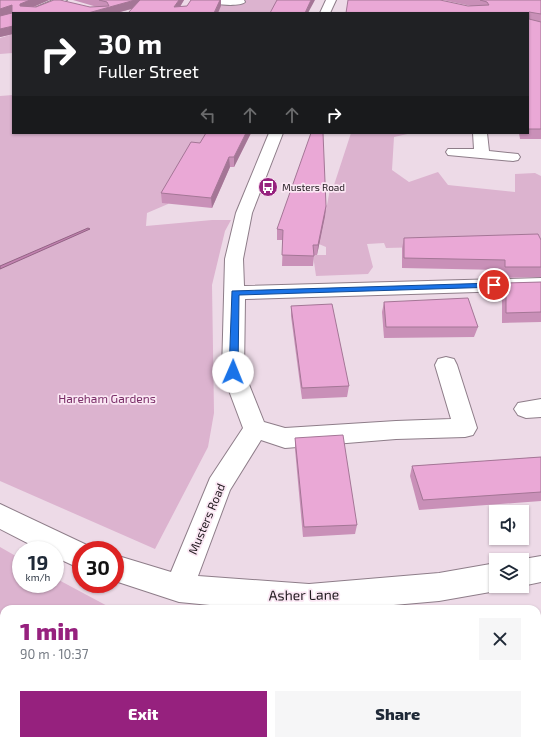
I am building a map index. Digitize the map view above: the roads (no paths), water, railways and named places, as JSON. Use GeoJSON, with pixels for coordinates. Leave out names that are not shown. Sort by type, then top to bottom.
{"type":"FeatureCollection","features":[{"type":"Feature","properties":{"kind":"street"},"geometry":{"type":"LineString","coordinates":[[210,0],[240,2]]}},
{"type":"Feature","properties":{"kind":"street"},"geometry":{"type":"LineString","coordinates":[[325,12],[331,0]]}},
{"type":"Feature","properties":{"kind":"street"},"geometry":{"type":"LineString","coordinates":[[31,12],[60,1],[72,5]]}},
{"type":"Feature","properties":{"kind":"street"},"geometry":{"type":"LineString","coordinates":[[276,134],[244,213],[234,259],[235,292],[233,372],[255,429],[285,438],[396,430],[466,428],[446,365]]}},
{"type":"Feature","properties":{"kind":"street"},"geometry":{"type":"LineString","coordinates":[[480,134],[482,154]]}},
{"type":"Feature","properties":{"kind":"street"},"geometry":{"type":"LineString","coordinates":[[453,152],[514,156]]}},
{"type":"Feature","properties":{"kind":"street"},"geometry":{"type":"LineString","coordinates":[[235,292],[541,284]]}},
{"type":"Feature","properties":{"kind":"street","name":"Musters Road"},"geometry":{"type":"LineString","coordinates":[[179,588],[220,486],[255,429]]}},
{"type":"Feature","properties":{"kind":"street"},"geometry":{"type":"LineString","coordinates":[[0,516],[72,552]]}},
{"type":"Feature","properties":{"kind":"street"},"geometry":{"type":"LineString","coordinates":[[529,571],[541,569]]}},
{"type":"Feature","properties":{"kind":"street","name":"Asher Lane"},"geometry":{"type":"LineString","coordinates":[[124,571],[179,588],[254,596],[309,598],[439,587],[489,578]]}},
{"type":"Feature","properties":{"kind":"place","name":"Musters Road"},"geometry":{"type":"Point","coordinates":[268,187]}},
{"type":"Feature","properties":{"kind":"park label","name":"Hareham Gardens"},"geometry":{"type":"Point","coordinates":[107,399]}}]}
